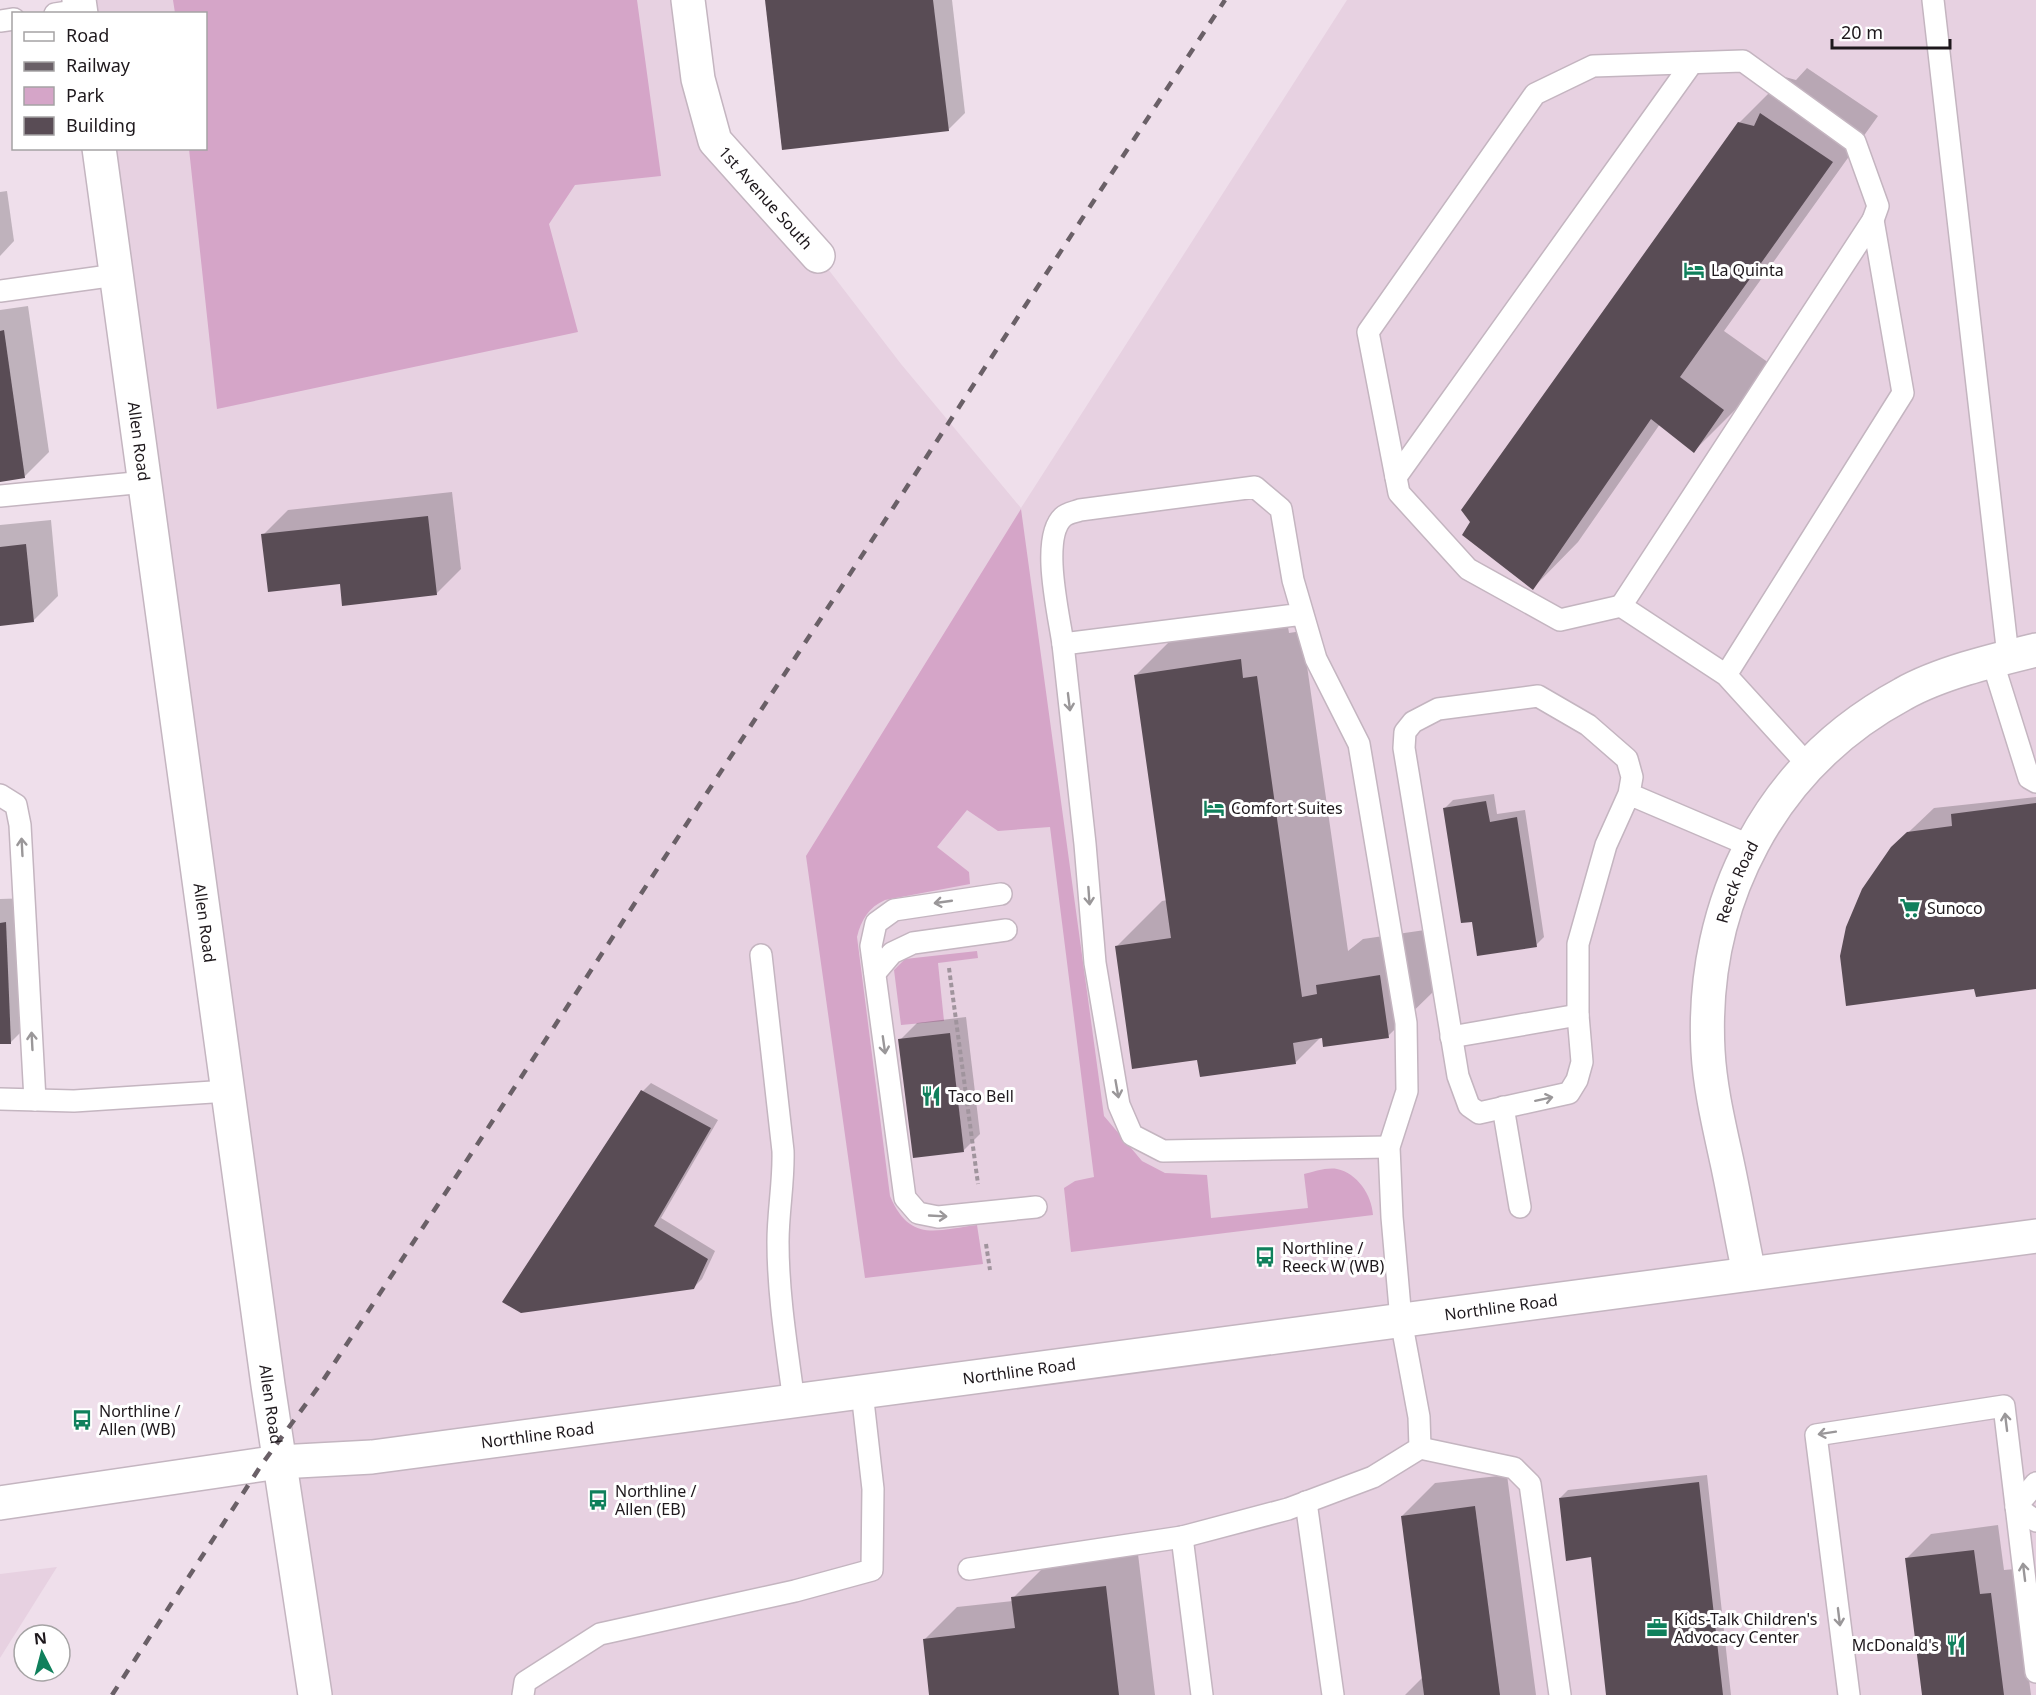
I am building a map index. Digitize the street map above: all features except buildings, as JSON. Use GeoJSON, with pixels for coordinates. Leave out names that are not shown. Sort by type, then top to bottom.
{"type":"FeatureCollection","features":[{"type":"Feature","properties":{"kind":"main road","name":"1st Avenue South"},"geometry":{"type":"LineString","coordinates":[[688,0],[698,79],[715,141],[818,256]]}},
{"type":"Feature","properties":{"kind":"main road","name":"Allen Road"},"geometry":{"type":"LineString","coordinates":[[99,150],[279,1462],[315,1695]]}},
{"type":"Feature","properties":{"kind":"main road","name":"Reeck Road"},"geometry":{"type":"LineString","coordinates":[[1749,1273],[1712,1091],[1708,1050],[1710,980],[1717,939],[1729,899],[1751,846],[1786,790],[1807,764],[1860,719],[1905,692],[2012,655]]}},
{"type":"Feature","properties":{"kind":"main road","name":"Northline Road"},"geometry":{"type":"LineString","coordinates":[[0,1503],[279,1462],[372,1456],[794,1402],[2036,1236]]}},
{"type":"Feature","properties":{"kind":"lane"},"geometry":{"type":"LineString","coordinates":[[1933,0],[2026,768],[2029,778],[2036,782]]}},
{"type":"Feature","properties":{"kind":"lane"},"geometry":{"type":"LineString","coordinates":[[1743,61],[1855,142],[1878,206],[1873,220],[1621,606],[1560,620],[1468,569],[1399,493],[1368,332],[1535,94],[1593,66],[1692,63],[1743,61]]}},
{"type":"Feature","properties":{"kind":"lane"},"geometry":{"type":"LineString","coordinates":[[1396,477],[1692,63]]}},
{"type":"Feature","properties":{"kind":"lane"},"geometry":{"type":"LineString","coordinates":[[1726,675],[1903,393],[1873,220]]}},
{"type":"Feature","properties":{"kind":"lane"},"geometry":{"type":"LineString","coordinates":[[0,291],[116,275]]}},
{"type":"Feature","properties":{"kind":"lane"},"geometry":{"type":"LineString","coordinates":[[0,496],[145,482]]}},
{"type":"Feature","properties":{"kind":"lane"},"geometry":{"type":"LineString","coordinates":[[1389,1147],[1163,1150],[1132,1135],[1119,1105],[1095,963],[1086,844],[1052,559],[1054,531],[1063,516],[1080,510],[1255,487],[1281,508],[1293,580],[1316,659],[1359,744],[1406,1023],[1407,1091],[1389,1147],[1392,1217],[1401,1320],[1419,1418],[1420,1448]]}},
{"type":"Feature","properties":{"kind":"lane"},"geometry":{"type":"LineString","coordinates":[[1621,606],[1726,675],[1807,764]]}},
{"type":"Feature","properties":{"kind":"lane"},"geometry":{"type":"LineString","coordinates":[[1062,644],[1303,614]]}},
{"type":"Feature","properties":{"kind":"lane"},"geometry":{"type":"LineString","coordinates":[[1538,696],[1588,725],[1628,759],[1632,777],[1629,794],[1606,845],[1578,944],[1578,1015],[1582,1062],[1577,1080],[1569,1093],[1479,1113],[1469,1106],[1458,1076],[1404,748],[1405,732],[1413,722],[1438,709],[1538,696]]}},
{"type":"Feature","properties":{"kind":"lane"},"geometry":{"type":"LineString","coordinates":[[1629,794],[1751,846]]}},
{"type":"Feature","properties":{"kind":"lane"},"geometry":{"type":"LineString","coordinates":[[0,795],[16,805],[20,825],[35,1100]]}},
{"type":"Feature","properties":{"kind":"lane"},"geometry":{"type":"LineString","coordinates":[[1001,894],[894,909],[876,923],[871,946],[905,1197],[918,1213],[938,1217],[1036,1207]]}},
{"type":"Feature","properties":{"kind":"lane"},"geometry":{"type":"LineString","coordinates":[[875,973],[892,953],[914,943],[1006,930]]}},
{"type":"Feature","properties":{"kind":"lane"},"geometry":{"type":"LineString","coordinates":[[761,955],[783,1151],[778,1243],[780,1296],[794,1402]]}},
{"type":"Feature","properties":{"kind":"lane"},"geometry":{"type":"LineString","coordinates":[[1451,1037],[1578,1015]]}},
{"type":"Feature","properties":{"kind":"lane"},"geometry":{"type":"LineString","coordinates":[[0,1099],[75,1101],[228,1091]]}},
{"type":"Feature","properties":{"kind":"lane"},"geometry":{"type":"LineString","coordinates":[[1503,1107],[1520,1207]]}},
{"type":"Feature","properties":{"kind":"lane"},"geometry":{"type":"LineString","coordinates":[[523,1695],[525,1682],[600,1634],[795,1591],[872,1570],[873,1490],[862,1392]]}},
{"type":"Feature","properties":{"kind":"lane"},"geometry":{"type":"LineString","coordinates":[[1849,1695],[1816,1435],[2004,1406],[2036,1672]]}},
{"type":"Feature","properties":{"kind":"lane"},"geometry":{"type":"LineString","coordinates":[[969,1569],[1182,1537],[1306,1502],[1373,1477],[1420,1448],[1514,1468],[1530,1484],[1560,1695]]}},
{"type":"Feature","properties":{"kind":"lane"},"geometry":{"type":"LineString","coordinates":[[2016,1507],[2036,1483]]}},
{"type":"Feature","properties":{"kind":"lane"},"geometry":{"type":"LineString","coordinates":[[1306,1502],[1333,1695]]}},
{"type":"Feature","properties":{"kind":"lane"},"geometry":{"type":"LineString","coordinates":[[2016,1507],[2036,1521]]}},
{"type":"Feature","properties":{"kind":"lane"},"geometry":{"type":"LineString","coordinates":[[1182,1537],[1202,1695]]}},
{"type":"Feature","properties":{"kind":"path"},"geometry":{"type":"LineString","coordinates":[[948,965],[979,1190]]}},
{"type":"Feature","properties":{"kind":"path"},"geometry":{"type":"LineString","coordinates":[[985,1235],[990,1270]]}},
{"type":"Feature","properties":{"kind":"shaded area"},"geometry":{"type":"Polygon","coordinates":[[[79,0],[688,0],[715,141],[818,256],[901,364],[1021,508],[1347,0],[2036,0],[2036,1695],[315,1695],[99,150],[207,150],[207,12],[81,12],[79,0]]]}},
{"type":"Feature","properties":{"kind":"shaded area"},"geometry":{"type":"Polygon","coordinates":[[[57,1567],[22,1623],[12,1623],[12,1639],[0,1658],[0,1574],[57,1567]]]}},
{"type":"Feature","properties":{"kind":"green space"},"geometry":{"type":"Polygon","coordinates":[[[173,0],[637,0],[661,176],[575,185],[549,224],[578,332],[217,409],[189,150],[207,150],[207,12],[175,12],[173,0]]]}},
{"type":"Feature","properties":{"kind":"green space"},"geometry":{"type":"Polygon","coordinates":[[[1021,509],[1104,1116],[1142,1161],[1165,1173],[1207,1175],[1211,1218],[1308,1208],[1304,1174],[1333,1169],[1344,1171],[1357,1180],[1370,1200],[1373,1215],[1071,1252],[1064,1188],[1075,1181],[1094,1177],[1050,827],[998,831],[967,810],[937,847],[969,872],[970,884],[885,900],[874,906],[866,915],[857,937],[890,1196],[906,1221],[916,1227],[937,1230],[977,1225],[983,1264],[865,1278],[806,856],[1021,509]]]}},
{"type":"Feature","properties":{"kind":"green space"},"geometry":{"type":"Polygon","coordinates":[[[977,951],[978,958],[938,963],[944,1021],[901,1025],[894,970],[905,959],[977,951]]]}},
{"type":"Feature","properties":{"kind":"railway"},"geometry":{"type":"LineString","coordinates":[[112,1695],[262,1464],[322,1382],[1225,0]]}},
{"type":"Feature","properties":{"kind":"place","name":"La Quinta"},"geometry":{"type":"Point","coordinates":[1694,270]}},
{"type":"Feature","properties":{"kind":"place","name":"Comfort Suites"},"geometry":{"type":"Point","coordinates":[1214,808]}},
{"type":"Feature","properties":{"kind":"place","name":"Sunoco"},"geometry":{"type":"Point","coordinates":[1910,908]}},
{"type":"Feature","properties":{"kind":"place","name":"Taco Bell"},"geometry":{"type":"Point","coordinates":[931,1096]}},
{"type":"Feature","properties":{"kind":"place","name":"Northline / Reeck W (WB)"},"geometry":{"type":"Point","coordinates":[1265,1257]}},
{"type":"Feature","properties":{"kind":"place","name":"Northline / Allen (WB)"},"geometry":{"type":"Point","coordinates":[82,1420]}},
{"type":"Feature","properties":{"kind":"place","name":"Northline / Allen (EB)"},"geometry":{"type":"Point","coordinates":[598,1500]}},
{"type":"Feature","properties":{"kind":"place","name":"Kids-Talk Children's Advocacy Center"},"geometry":{"type":"Point","coordinates":[1657,1628]}},
{"type":"Feature","properties":{"kind":"place","name":"McDonald's"},"geometry":{"type":"Point","coordinates":[1956,1645]}}]}
